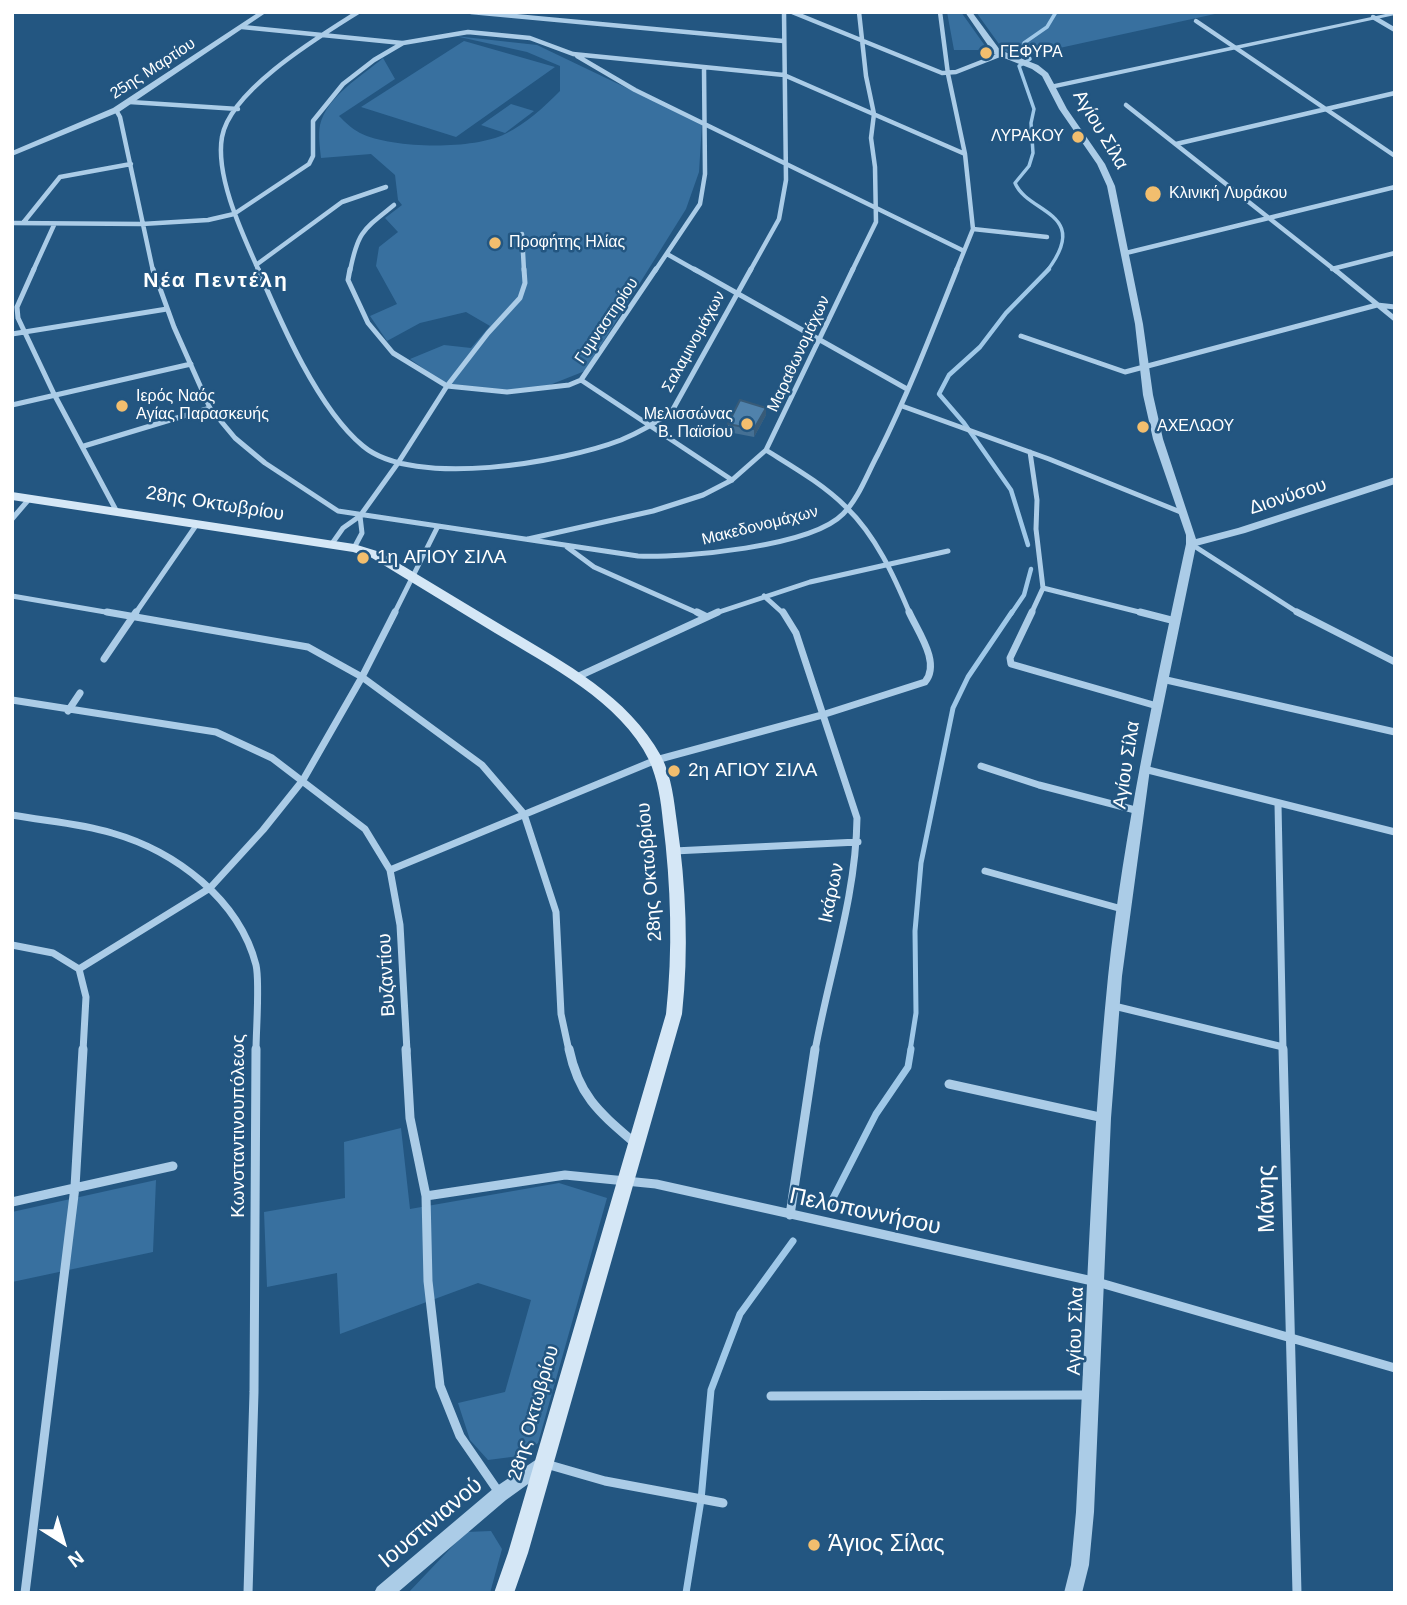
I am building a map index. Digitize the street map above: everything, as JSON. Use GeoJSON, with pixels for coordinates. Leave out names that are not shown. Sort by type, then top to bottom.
{"type":"FeatureCollection","features":[{"type":"Feature","properties":{"kind":"main road","name":"28ης Οκτωβρίου"},"geometry":{"type":"LineString","coordinates":[[12,496],[354,548],[376,555],[577,677],[629,721],[656,760],[666,790],[674,851],[679,963],[677,996],[662,1061],[624,1181],[518,1553],[504,1593]]}},
{"type":"Feature","properties":{"kind":"street","name":"25ης Μαρτίου"},"geometry":{"type":"LineString","coordinates":[[12,154],[116,110],[264,12]]}},
{"type":"Feature","properties":{"kind":"street"},"geometry":{"type":"LineString","coordinates":[[358,12],[274,71],[238,109],[221,136],[219,148],[234,214],[256,265],[324,402],[361,446],[398,463]]}},
{"type":"Feature","properties":{"kind":"street"},"geometry":{"type":"LineString","coordinates":[[471,12],[783,41]]}},
{"type":"Feature","properties":{"kind":"street","name":"Σαλαμινομάχων"},"geometry":{"type":"LineString","coordinates":[[398,463],[493,468],[600,446],[651,428],[672,411],[779,219],[784,198],[784,12]]}},
{"type":"Feature","properties":{"kind":"street"},"geometry":{"type":"LineString","coordinates":[[792,12],[933,71],[948,74],[1002,54]]}},
{"type":"Feature","properties":{"kind":"street","name":"Μαραθωνομάχων"},"geometry":{"type":"LineString","coordinates":[[523,540],[677,504],[720,488],[766,450],[876,222],[878,208],[871,138],[874,114],[859,12]]}},
{"type":"Feature","properties":{"kind":"street","name":"Μακεδονομάχων"},"geometry":{"type":"LineString","coordinates":[[116,110],[131,164],[151,265],[167,309],[210,408],[235,438],[265,463],[338,511],[360,516],[666,559],[694,556],[749,546],[833,522],[848,508],[902,406],[973,229],[965,154],[948,74],[940,12]]}},
{"type":"Feature","properties":{"kind":"street","name":"Αγίου Σίλα"},"geometry":{"type":"LineString","coordinates":[[968,12],[995,49],[1045,75],[1101,164],[1115,197],[1158,439],[1190,529],[1191,544],[1144,769],[1140,811],[1122,909],[1104,1118],[1093,1395],[1085,1512],[1080,1565],[1073,1593]]}},
{"type":"Feature","properties":{"kind":"street"},"geometry":{"type":"LineString","coordinates":[[1052,87],[1395,13]]}},
{"type":"Feature","properties":{"kind":"street"},"geometry":{"type":"LineString","coordinates":[[1373,17],[1395,30]]}},
{"type":"Feature","properties":{"kind":"street"},"geometry":{"type":"LineString","coordinates":[[1196,21],[1395,156]]}},
{"type":"Feature","properties":{"kind":"street"},"geometry":{"type":"LineString","coordinates":[[242,27],[402,43],[478,32],[530,38],[573,54],[635,90],[964,251]]}},
{"type":"Feature","properties":{"kind":"street"},"geometry":{"type":"LineString","coordinates":[[12,223],[142,224],[208,220],[234,214],[309,164],[313,156],[313,121],[335,91],[374,60],[402,43]]}},
{"type":"Feature","properties":{"kind":"street"},"geometry":{"type":"LineString","coordinates":[[573,54],[784,75],[965,154]]}},
{"type":"Feature","properties":{"kind":"street","name":"Γυμναστηρίου"},"geometry":{"type":"LineString","coordinates":[[394,205],[375,219],[356,241],[348,280],[378,337],[393,353],[447,386],[507,392],[569,385],[582,380],[695,213],[703,193],[704,68]]}},
{"type":"Feature","properties":{"kind":"street"},"geometry":{"type":"LineString","coordinates":[[1176,144],[1395,93]]}},
{"type":"Feature","properties":{"kind":"street"},"geometry":{"type":"LineString","coordinates":[[130,102],[238,109]]}},
{"type":"Feature","properties":{"kind":"street"},"geometry":{"type":"LineString","coordinates":[[1126,105],[1272,218],[1395,319]]}},
{"type":"Feature","properties":{"kind":"street"},"geometry":{"type":"LineString","coordinates":[[23,223],[60,177],[131,164]]}},
{"type":"Feature","properties":{"kind":"street"},"geometry":{"type":"LineString","coordinates":[[256,265],[342,202],[386,187]]}},
{"type":"Feature","properties":{"kind":"street"},"geometry":{"type":"LineString","coordinates":[[1126,253],[1395,187]]}},
{"type":"Feature","properties":{"kind":"street"},"geometry":{"type":"LineString","coordinates":[[54,225],[17,307],[18,318],[54,394],[117,512]]}},
{"type":"Feature","properties":{"kind":"street"},"geometry":{"type":"LineString","coordinates":[[973,229],[1047,237]]}},
{"type":"Feature","properties":{"kind":"street"},"geometry":{"type":"LineString","coordinates":[[331,545],[343,528],[360,516],[398,463],[447,386],[488,333],[520,298],[525,283],[522,234]]}},
{"type":"Feature","properties":{"kind":"street"},"geometry":{"type":"LineString","coordinates":[[1332,269],[1395,253]]}},
{"type":"Feature","properties":{"kind":"street"},"geometry":{"type":"LineString","coordinates":[[667,254],[818,341],[908,388]]}},
{"type":"Feature","properties":{"kind":"street"},"geometry":{"type":"LineString","coordinates":[[1021,336],[1125,372],[1377,305],[1395,307]]}},
{"type":"Feature","properties":{"kind":"street"},"geometry":{"type":"LineString","coordinates":[[12,334],[167,309]]}},
{"type":"Feature","properties":{"kind":"street"},"geometry":{"type":"LineString","coordinates":[[12,405],[191,364]]}},
{"type":"Feature","properties":{"kind":"street"},"geometry":{"type":"LineString","coordinates":[[582,380],[732,480]]}},
{"type":"Feature","properties":{"kind":"street"},"geometry":{"type":"LineString","coordinates":[[902,406],[999,440],[1183,513]]}},
{"type":"Feature","properties":{"kind":"street"},"geometry":{"type":"LineString","coordinates":[[84,446],[210,408]]}},
{"type":"Feature","properties":{"kind":"street"},"geometry":{"type":"LineString","coordinates":[[390,870],[656,760],[822,715],[925,681],[932,675],[933,666],[927,652],[886,564],[865,528],[848,508],[811,479],[766,450]]}},
{"type":"Feature","properties":{"kind":"street"},"geometry":{"type":"LineString","coordinates":[[1030,452],[1037,500],[1036,529],[1043,588],[1010,658],[1011,664],[1157,706]]}},
{"type":"Feature","properties":{"kind":"street","name":"Διονύσου"},"geometry":{"type":"LineString","coordinates":[[1191,544],[1241,531],[1395,480]]}},
{"type":"Feature","properties":{"kind":"street"},"geometry":{"type":"LineString","coordinates":[[12,519],[30,498]]}},
{"type":"Feature","properties":{"kind":"street"},"geometry":{"type":"LineString","coordinates":[[354,548],[362,534],[360,516]]}},
{"type":"Feature","properties":{"kind":"street"},"geometry":{"type":"LineString","coordinates":[[104,659],[197,524]]}},
{"type":"Feature","properties":{"kind":"street"},"geometry":{"type":"LineString","coordinates":[[79,969],[211,888],[263,831],[303,780],[362,677],[438,526]]}},
{"type":"Feature","properties":{"kind":"street"},"geometry":{"type":"LineString","coordinates":[[1191,544],[1317,624],[1395,662]]}},
{"type":"Feature","properties":{"kind":"street"},"geometry":{"type":"LineString","coordinates":[[566,547],[594,567],[707,617]]}},
{"type":"Feature","properties":{"kind":"street"},"geometry":{"type":"LineString","coordinates":[[577,677],[707,617],[764,596],[886,564],[948,551]]}},
{"type":"Feature","properties":{"kind":"street"},"geometry":{"type":"LineString","coordinates":[[1043,588],[1175,621]]}},
{"type":"Feature","properties":{"kind":"street"},"geometry":{"type":"LineString","coordinates":[[12,596],[308,647],[362,677],[482,765],[524,814],[556,912],[561,1014],[574,1073],[595,1109],[636,1145]]}},
{"type":"Feature","properties":{"kind":"street","name":"Ικάρων"},"geometry":{"type":"LineString","coordinates":[[764,596],[781,610],[796,633],[857,818],[858,842],[853,877],[819,1029],[790,1215]]}},
{"type":"Feature","properties":{"kind":"street"},"geometry":{"type":"LineString","coordinates":[[1162,678],[1395,732]]}},
{"type":"Feature","properties":{"kind":"street"},"geometry":{"type":"LineString","coordinates":[[68,711],[80,693]]}},
{"type":"Feature","properties":{"kind":"street","name":"Βυζαντίου"},"geometry":{"type":"LineString","coordinates":[[12,700],[68,711],[216,732],[272,758],[365,829],[390,870],[400,925],[410,1118],[426,1196],[428,1281],[440,1386],[460,1436],[500,1494]]}},
{"type":"Feature","properties":{"kind":"street"},"geometry":{"type":"LineString","coordinates":[[981,766],[1038,785],[1140,811]]}},
{"type":"Feature","properties":{"kind":"street"},"geometry":{"type":"LineString","coordinates":[[1144,769],[1395,832]]}},
{"type":"Feature","properties":{"kind":"street","name":"Μάνης"},"geometry":{"type":"LineString","coordinates":[[1278,804],[1297,1593]]}},
{"type":"Feature","properties":{"kind":"street","name":"Κωνσταντινουπόλεως"},"geometry":{"type":"LineString","coordinates":[[12,815],[110,832],[150,846],[211,888],[233,915],[256,966],[254,1392],[248,1593]]}},
{"type":"Feature","properties":{"kind":"street"},"geometry":{"type":"LineString","coordinates":[[674,851],[858,842]]}},
{"type":"Feature","properties":{"kind":"street"},"geometry":{"type":"LineString","coordinates":[[985,871],[1122,909]]}},
{"type":"Feature","properties":{"kind":"street"},"geometry":{"type":"LineString","coordinates":[[12,945],[53,953],[79,969],[86,997],[75,1187],[25,1593]]}},
{"type":"Feature","properties":{"kind":"street"},"geometry":{"type":"LineString","coordinates":[[1114,1006],[1283,1047]]}},
{"type":"Feature","properties":{"kind":"street"},"geometry":{"type":"LineString","coordinates":[[949,1084],[1104,1118]]}},
{"type":"Feature","properties":{"kind":"street"},"geometry":{"type":"LineString","coordinates":[[12,1202],[173,1166]]}},
{"type":"Feature","properties":{"kind":"street","name":"Πελοποννήσου"},"geometry":{"type":"LineString","coordinates":[[426,1196],[565,1175],[656,1184],[1097,1282],[1395,1367]]}},
{"type":"Feature","properties":{"kind":"street"},"geometry":{"type":"LineString","coordinates":[[771,1396],[1093,1395]]}},
{"type":"Feature","properties":{"kind":"street"},"geometry":{"type":"LineString","coordinates":[[543,1463],[605,1481],[723,1503]]}},
{"type":"Feature","properties":{"kind":"street","name":"Ιουστινιανού"},"geometry":{"type":"LineString","coordinates":[[383,1593],[500,1494],[543,1463]]}},
{"type":"Feature","properties":{"kind":"shaded area"},"geometry":{"type":"Polygon","coordinates":[[[947,12],[961,12],[988,50],[954,50],[947,12]]]}},
{"type":"Feature","properties":{"kind":"shaded area"},"geometry":{"type":"Polygon","coordinates":[[[976,12],[1224,12],[1023,56],[1004,51],[976,12]]]}},
{"type":"Feature","properties":{"kind":"shaded area"},"geometry":{"type":"Polygon","coordinates":[[[455,36],[537,45],[702,124],[699,172],[686,209],[585,371],[542,388],[515,391],[455,385],[441,381],[410,359],[444,345],[471,348],[490,326],[466,312],[420,323],[387,341],[370,316],[397,304],[376,266],[379,247],[398,232],[385,218],[402,205],[398,200],[395,175],[371,154],[321,158],[320,125],[330,105],[346,87],[383,58],[395,79],[339,116],[360,133],[392,142],[433,146],[491,139],[520,125],[560,91],[560,66],[527,52],[455,36]]]}},
{"type":"Feature","properties":{"kind":"shaded area"},"geometry":{"type":"Polygon","coordinates":[[[464,41],[555,67],[456,137],[361,107],[464,41]]]}},
{"type":"Feature","properties":{"kind":"shaded area"},"geometry":{"type":"Polygon","coordinates":[[[511,104],[534,111],[505,133],[481,125],[511,104]]]}},
{"type":"Feature","properties":{"kind":"shaded area"},"geometry":{"type":"Polygon","coordinates":[[[401,1128],[410,1209],[559,1183],[607,1198],[538,1443],[519,1456],[488,1460],[470,1440],[458,1403],[505,1392],[531,1300],[478,1283],[340,1334],[337,1273],[267,1287],[264,1212],[345,1198],[344,1142],[401,1128]]]}},
{"type":"Feature","properties":{"kind":"shaded area"},"geometry":{"type":"Polygon","coordinates":[[[156,1180],[153,1252],[12,1282],[12,1212],[156,1180]]]}},
{"type":"Feature","properties":{"kind":"shaded area"},"geometry":{"type":"Polygon","coordinates":[[[491,1531],[502,1549],[490,1593],[408,1593],[466,1532],[491,1531]]]}},
{"type":"Feature","properties":{"kind":"building"},"geometry":{"type":"Polygon","coordinates":[[[740,400],[766,408],[754,429],[728,424],[740,400]]]}},
{"type":"Feature","properties":{"kind":"waterway"},"geometry":{"type":"LineString","coordinates":[[1047,271],[1059,252],[1063,237],[1060,225],[1053,216],[1032,202],[1015,183],[1029,166],[1033,153],[1031,123],[1034,109],[1019,66],[1030,59],[1024,43],[1047,27],[1056,12]]}},
{"type":"Feature","properties":{"kind":"waterway"},"geometry":{"type":"LineString","coordinates":[[1028,545],[1011,490],[964,423],[939,394],[949,375],[980,347],[1006,313],[1049,269]]}},
{"type":"Feature","properties":{"kind":"waterway"},"geometry":{"type":"LineString","coordinates":[[1011,614],[1024,595],[1031,569]]}},
{"type":"Feature","properties":{"kind":"waterway"},"geometry":{"type":"LineString","coordinates":[[910,1051],[916,1013],[915,931],[921,863],[953,708],[968,677],[1012,612]]}},
{"type":"Feature","properties":{"kind":"waterway"},"geometry":{"type":"LineString","coordinates":[[830,1204],[876,1114],[908,1067],[911,1049]]}},
{"type":"Feature","properties":{"kind":"waterway"},"geometry":{"type":"LineString","coordinates":[[686,1593],[701,1500],[711,1390],[740,1314],[793,1241]]}},
{"type":"Feature","properties":{"kind":"place","name":"ΓΕΦΥΡΑ"},"geometry":{"type":"Point","coordinates":[986,53]}},
{"type":"Feature","properties":{"kind":"place","name":"ΛΥΡΑΚΟΥ"},"geometry":{"type":"Point","coordinates":[1078,137]}},
{"type":"Feature","properties":{"kind":"place","name":"Κλινική Λυράκου"},"geometry":{"type":"Point","coordinates":[1153,194]}},
{"type":"Feature","properties":{"kind":"place","name":"Προφήτης Ηλίας"},"geometry":{"type":"Point","coordinates":[495,243]}},
{"type":"Feature","properties":{"kind":"place","name":"Ιερός Ναός Αγίας Παρασκευής"},"geometry":{"type":"Point","coordinates":[122,406]}},
{"type":"Feature","properties":{"kind":"place","name":"Μελισσώνας B. Παϊσίου"},"geometry":{"type":"Point","coordinates":[747,424]}},
{"type":"Feature","properties":{"kind":"place","name":"ΑΧΕΛΩΟΥ"},"geometry":{"type":"Point","coordinates":[1143,427]}},
{"type":"Feature","properties":{"kind":"place","name":"1η ΑΓΙΟΥ ΣΙΛΑ"},"geometry":{"type":"Point","coordinates":[363,558]}},
{"type":"Feature","properties":{"kind":"place","name":"2η ΑΓΙΟΥ ΣΙΛΑ"},"geometry":{"type":"Point","coordinates":[674,771]}},
{"type":"Feature","properties":{"kind":"place","name":"Άγιος Σίλας"},"geometry":{"type":"Point","coordinates":[814,1545]}},
{"type":"Feature","properties":{"kind":"district","name":"Νέα Πεντέλη"},"geometry":{"type":"Point","coordinates":[216,281]}}]}
